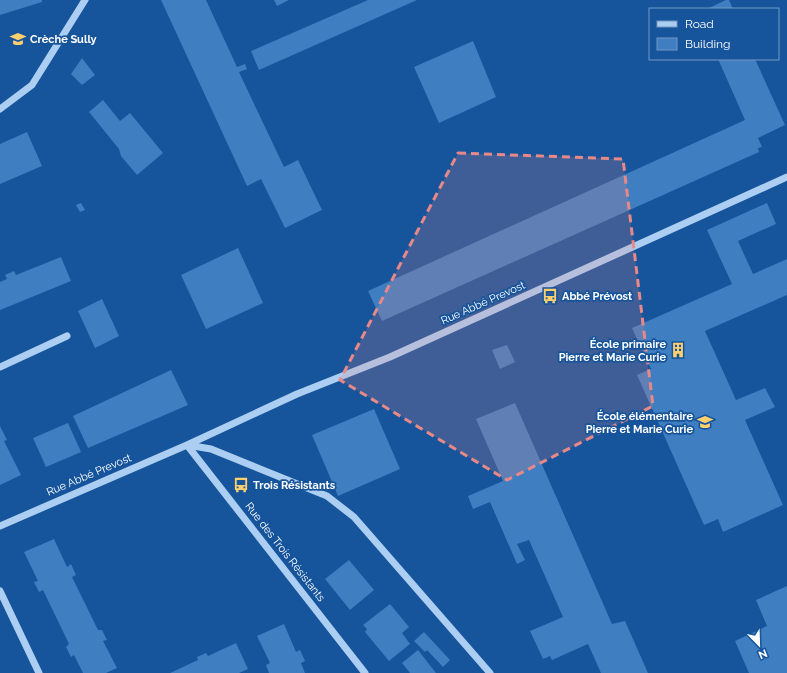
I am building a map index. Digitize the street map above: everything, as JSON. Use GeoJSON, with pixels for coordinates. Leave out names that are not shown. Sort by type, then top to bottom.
{"type":"FeatureCollection","features":[{"type":"Feature","properties":{"kind":"street"},"geometry":{"type":"LineString","coordinates":[[0,109],[32,85],[85,0]]}},
{"type":"Feature","properties":{"kind":"street","name":"Rue Abbé Prevost"},"geometry":{"type":"LineString","coordinates":[[0,526],[187,445],[298,394],[390,357],[787,177]]}},
{"type":"Feature","properties":{"kind":"street"},"geometry":{"type":"LineString","coordinates":[[0,367],[67,336]]}},
{"type":"Feature","properties":{"kind":"street"},"geometry":{"type":"LineString","coordinates":[[187,445],[211,449],[327,496],[354,517],[490,673]]}},
{"type":"Feature","properties":{"kind":"street","name":"Rue des Trois Résistants"},"geometry":{"type":"LineString","coordinates":[[187,445],[365,673]]}},
{"type":"Feature","properties":{"kind":"street"},"geometry":{"type":"LineString","coordinates":[[0,591],[39,673]]}},
{"type":"Feature","properties":{"kind":"highlighted area"},"geometry":{"type":"Polygon","coordinates":[[[458,153],[623,159],[653,406],[507,480],[340,380],[458,153]]]}},
{"type":"Feature","properties":{"kind":"building"},"geometry":{"type":"Polygon","coordinates":[[[0,0],[42,0],[42,2],[0,15],[0,0]]]}},
{"type":"Feature","properties":{"kind":"building"},"geometry":{"type":"Polygon","coordinates":[[[161,0],[206,0],[237,67],[245,64],[247,69],[239,72],[284,167],[298,160],[322,210],[285,228],[261,179],[247,186],[161,0]]]}},
{"type":"Feature","properties":{"kind":"building"},"geometry":{"type":"Polygon","coordinates":[[[274,0],[289,0],[277,6],[274,0]]]}},
{"type":"Feature","properties":{"kind":"building"},"geometry":{"type":"Polygon","coordinates":[[[368,0],[417,0],[259,70],[251,51],[368,0]]]}},
{"type":"Feature","properties":{"kind":"building"},"geometry":{"type":"Polygon","coordinates":[[[729,0],[733,8],[709,8],[729,0]]]}},
{"type":"Feature","properties":{"kind":"building"},"geometry":{"type":"Polygon","coordinates":[[[473,41],[496,97],[439,123],[414,67],[473,41]]]}},
{"type":"Feature","properties":{"kind":"building"},"geometry":{"type":"Polygon","coordinates":[[[82,58],[95,75],[82,85],[71,74],[82,58]]]}},
{"type":"Feature","properties":{"kind":"building"},"geometry":{"type":"Polygon","coordinates":[[[718,60],[755,60],[785,125],[758,138],[762,147],[758,148],[759,152],[382,321],[368,291],[745,120],[718,60]]]}},
{"type":"Feature","properties":{"kind":"building"},"geometry":{"type":"Polygon","coordinates":[[[103,100],[120,121],[130,113],[163,153],[137,175],[121,156],[119,149],[89,112],[103,100]]]}},
{"type":"Feature","properties":{"kind":"building"},"geometry":{"type":"Polygon","coordinates":[[[27,132],[42,166],[0,184],[0,144],[27,132]]]}},
{"type":"Feature","properties":{"kind":"building"},"geometry":{"type":"Polygon","coordinates":[[[81,203],[85,210],[80,212],[76,205],[81,203]]]}},
{"type":"Feature","properties":{"kind":"building","name":"École primaire Pierre et Marie Curie"},"geometry":{"type":"Polygon","coordinates":[[[767,203],[776,224],[738,241],[753,274],[787,259],[787,295],[705,331],[736,400],[765,388],[775,407],[745,420],[783,505],[723,532],[718,519],[704,525],[637,375],[651,369],[632,328],[732,284],[707,230],[767,203]]]}},
{"type":"Feature","properties":{"kind":"building"},"geometry":{"type":"Polygon","coordinates":[[[238,248],[263,303],[206,329],[181,275],[238,248]]]}},
{"type":"Feature","properties":{"kind":"building"},"geometry":{"type":"Polygon","coordinates":[[[61,257],[71,281],[0,310],[0,282],[7,279],[5,275],[14,271],[16,275],[61,257]]]}},
{"type":"Feature","properties":{"kind":"building"},"geometry":{"type":"Polygon","coordinates":[[[102,299],[119,336],[95,348],[78,311],[102,299]]]}},
{"type":"Feature","properties":{"kind":"building"},"geometry":{"type":"Polygon","coordinates":[[[507,345],[515,362],[500,369],[492,350],[507,345]]]}},
{"type":"Feature","properties":{"kind":"building"},"geometry":{"type":"Polygon","coordinates":[[[171,370],[188,405],[88,448],[73,416],[171,370]]]}},
{"type":"Feature","properties":{"kind":"building"},"geometry":{"type":"Polygon","coordinates":[[[515,403],[612,624],[625,621],[648,673],[601,673],[588,644],[552,660],[550,656],[543,659],[530,631],[563,617],[529,540],[517,544],[525,560],[517,564],[490,502],[473,509],[468,496],[503,481],[476,419],[515,403]]]}},
{"type":"Feature","properties":{"kind":"building"},"geometry":{"type":"Polygon","coordinates":[[[374,409],[400,469],[338,496],[312,435],[374,409]]]}},
{"type":"Feature","properties":{"kind":"building"},"geometry":{"type":"Polygon","coordinates":[[[68,423],[81,452],[46,467],[33,438],[68,423]]]}},
{"type":"Feature","properties":{"kind":"building"},"geometry":{"type":"Polygon","coordinates":[[[0,426],[7,440],[4,441],[21,475],[0,485],[0,426]]]}},
{"type":"Feature","properties":{"kind":"building"},"geometry":{"type":"Polygon","coordinates":[[[54,539],[67,567],[71,564],[76,575],[72,577],[98,630],[102,630],[107,640],[103,641],[117,668],[106,673],[83,673],[74,655],[71,657],[66,647],[69,644],[43,590],[39,592],[34,582],[38,581],[24,552],[54,539]]]}},
{"type":"Feature","properties":{"kind":"building"},"geometry":{"type":"Polygon","coordinates":[[[349,560],[374,590],[350,610],[325,579],[349,560]]]}},
{"type":"Feature","properties":{"kind":"building"},"geometry":{"type":"Polygon","coordinates":[[[787,586],[787,673],[749,673],[735,641],[767,626],[756,600],[787,586]]]}},
{"type":"Feature","properties":{"kind":"building"},"geometry":{"type":"Polygon","coordinates":[[[390,604],[409,627],[402,633],[410,644],[389,661],[365,632],[367,629],[363,625],[390,604]]]}},
{"type":"Feature","properties":{"kind":"building"},"geometry":{"type":"Polygon","coordinates":[[[284,624],[296,652],[300,650],[305,661],[301,663],[305,673],[269,673],[266,665],[270,663],[257,636],[284,624]]]}},
{"type":"Feature","properties":{"kind":"building"},"geometry":{"type":"Polygon","coordinates":[[[424,632],[450,660],[443,667],[427,650],[425,652],[414,641],[424,632]]]}},
{"type":"Feature","properties":{"kind":"building"},"geometry":{"type":"Polygon","coordinates":[[[236,643],[248,669],[239,673],[170,673],[198,660],[197,657],[206,653],[208,656],[236,643]]]}},
{"type":"Feature","properties":{"kind":"building"},"geometry":{"type":"Polygon","coordinates":[[[418,650],[436,673],[410,673],[402,663],[418,650]]]}},
{"type":"Feature","properties":{"kind":"place","name":"Crèche Sully"},"geometry":{"type":"Point","coordinates":[18,39]}},
{"type":"Feature","properties":{"kind":"place","name":"Abbé Prévost"},"geometry":{"type":"Point","coordinates":[550,296]}},
{"type":"Feature","properties":{"kind":"place","name":"École primaire Pierre et Marie Curie"},"geometry":{"type":"Point","coordinates":[678,350]}},
{"type":"Feature","properties":{"kind":"place","name":"École élémentaire Pierre et Marie Curie"},"geometry":{"type":"Point","coordinates":[705,422]}},
{"type":"Feature","properties":{"kind":"place","name":"Trois Résistants"},"geometry":{"type":"Point","coordinates":[241,485]}}]}
